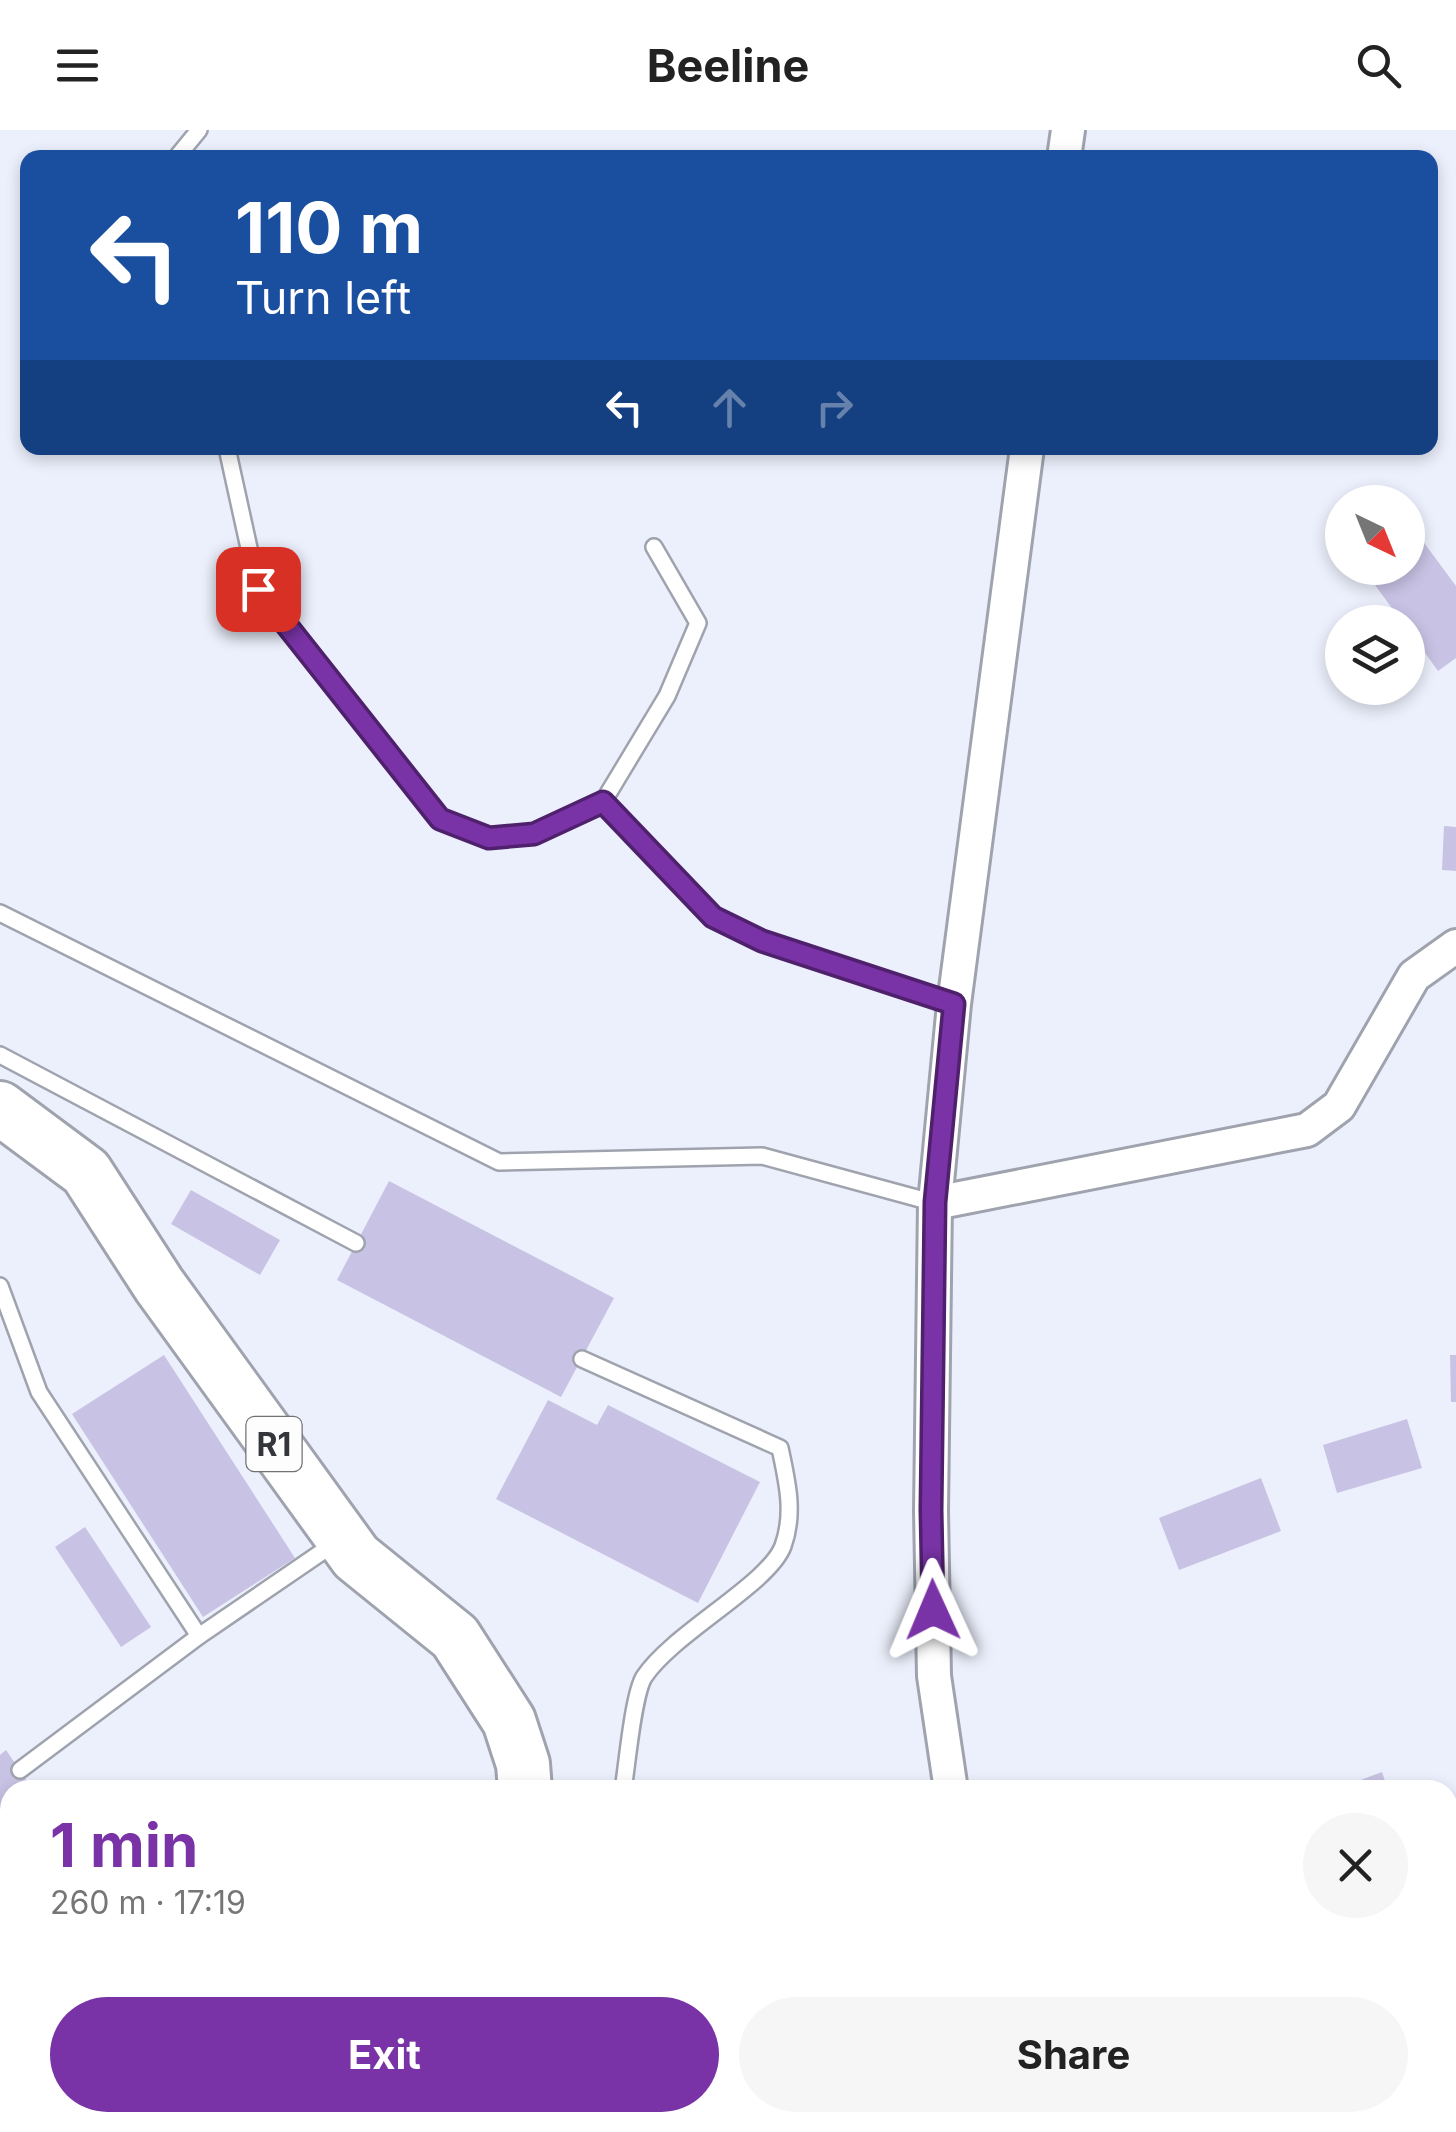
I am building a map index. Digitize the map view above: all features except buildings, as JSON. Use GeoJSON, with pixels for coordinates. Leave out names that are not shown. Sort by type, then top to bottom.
{"type":"FeatureCollection","features":[{"type":"Feature","properties":{"kind":"highway","name":"R1"},"geometry":{"type":"LineString","coordinates":[[0,1108],[86,1172],[159,1285],[356,1557],[454,1637],[509,1721],[524,1780]]}},
{"type":"Feature","properties":{"kind":"street"},"geometry":{"type":"LineString","coordinates":[[950,1780],[934,1658],[931,1510],[935,1202],[954,1004],[1026,455]]}},
{"type":"Feature","properties":{"kind":"street"},"geometry":{"type":"LineString","coordinates":[[935,1202],[1307,1130],[1339,1106],[1414,976],[1456,946]]}},
{"type":"Feature","properties":{"kind":"lane"},"geometry":{"type":"LineString","coordinates":[[183,150],[199,130]]}},
{"type":"Feature","properties":{"kind":"lane"},"geometry":{"type":"LineString","coordinates":[[229,455],[258,589],[440,819],[489,838],[534,834],[603,802],[667,696],[698,623],[654,548]]}},
{"type":"Feature","properties":{"kind":"lane"},"geometry":{"type":"LineString","coordinates":[[603,802],[713,917],[762,941],[954,1004]]}},
{"type":"Feature","properties":{"kind":"lane"},"geometry":{"type":"LineString","coordinates":[[0,913],[498,1162],[762,1156],[935,1202]]}},
{"type":"Feature","properties":{"kind":"lane"},"geometry":{"type":"LineString","coordinates":[[0,1055],[356,1243]]}},
{"type":"Feature","properties":{"kind":"lane"},"geometry":{"type":"LineString","coordinates":[[0,1286],[39,1392],[199,1636]]}},
{"type":"Feature","properties":{"kind":"lane"},"geometry":{"type":"LineString","coordinates":[[582,1359],[780,1448],[791,1496],[782,1548],[758,1575],[667,1649],[641,1681],[625,1780]]}},
{"type":"Feature","properties":{"kind":"lane"},"geometry":{"type":"LineString","coordinates":[[20,1770],[199,1636],[342,1538]]}},
{"type":"Feature","properties":{"kind":"route"},"geometry":{"type":"LineString","coordinates":[[258,589],[440,819],[489,838],[534,834],[603,802],[713,917],[762,941],[954,1004],[935,1202],[933,1610]]}}]}
